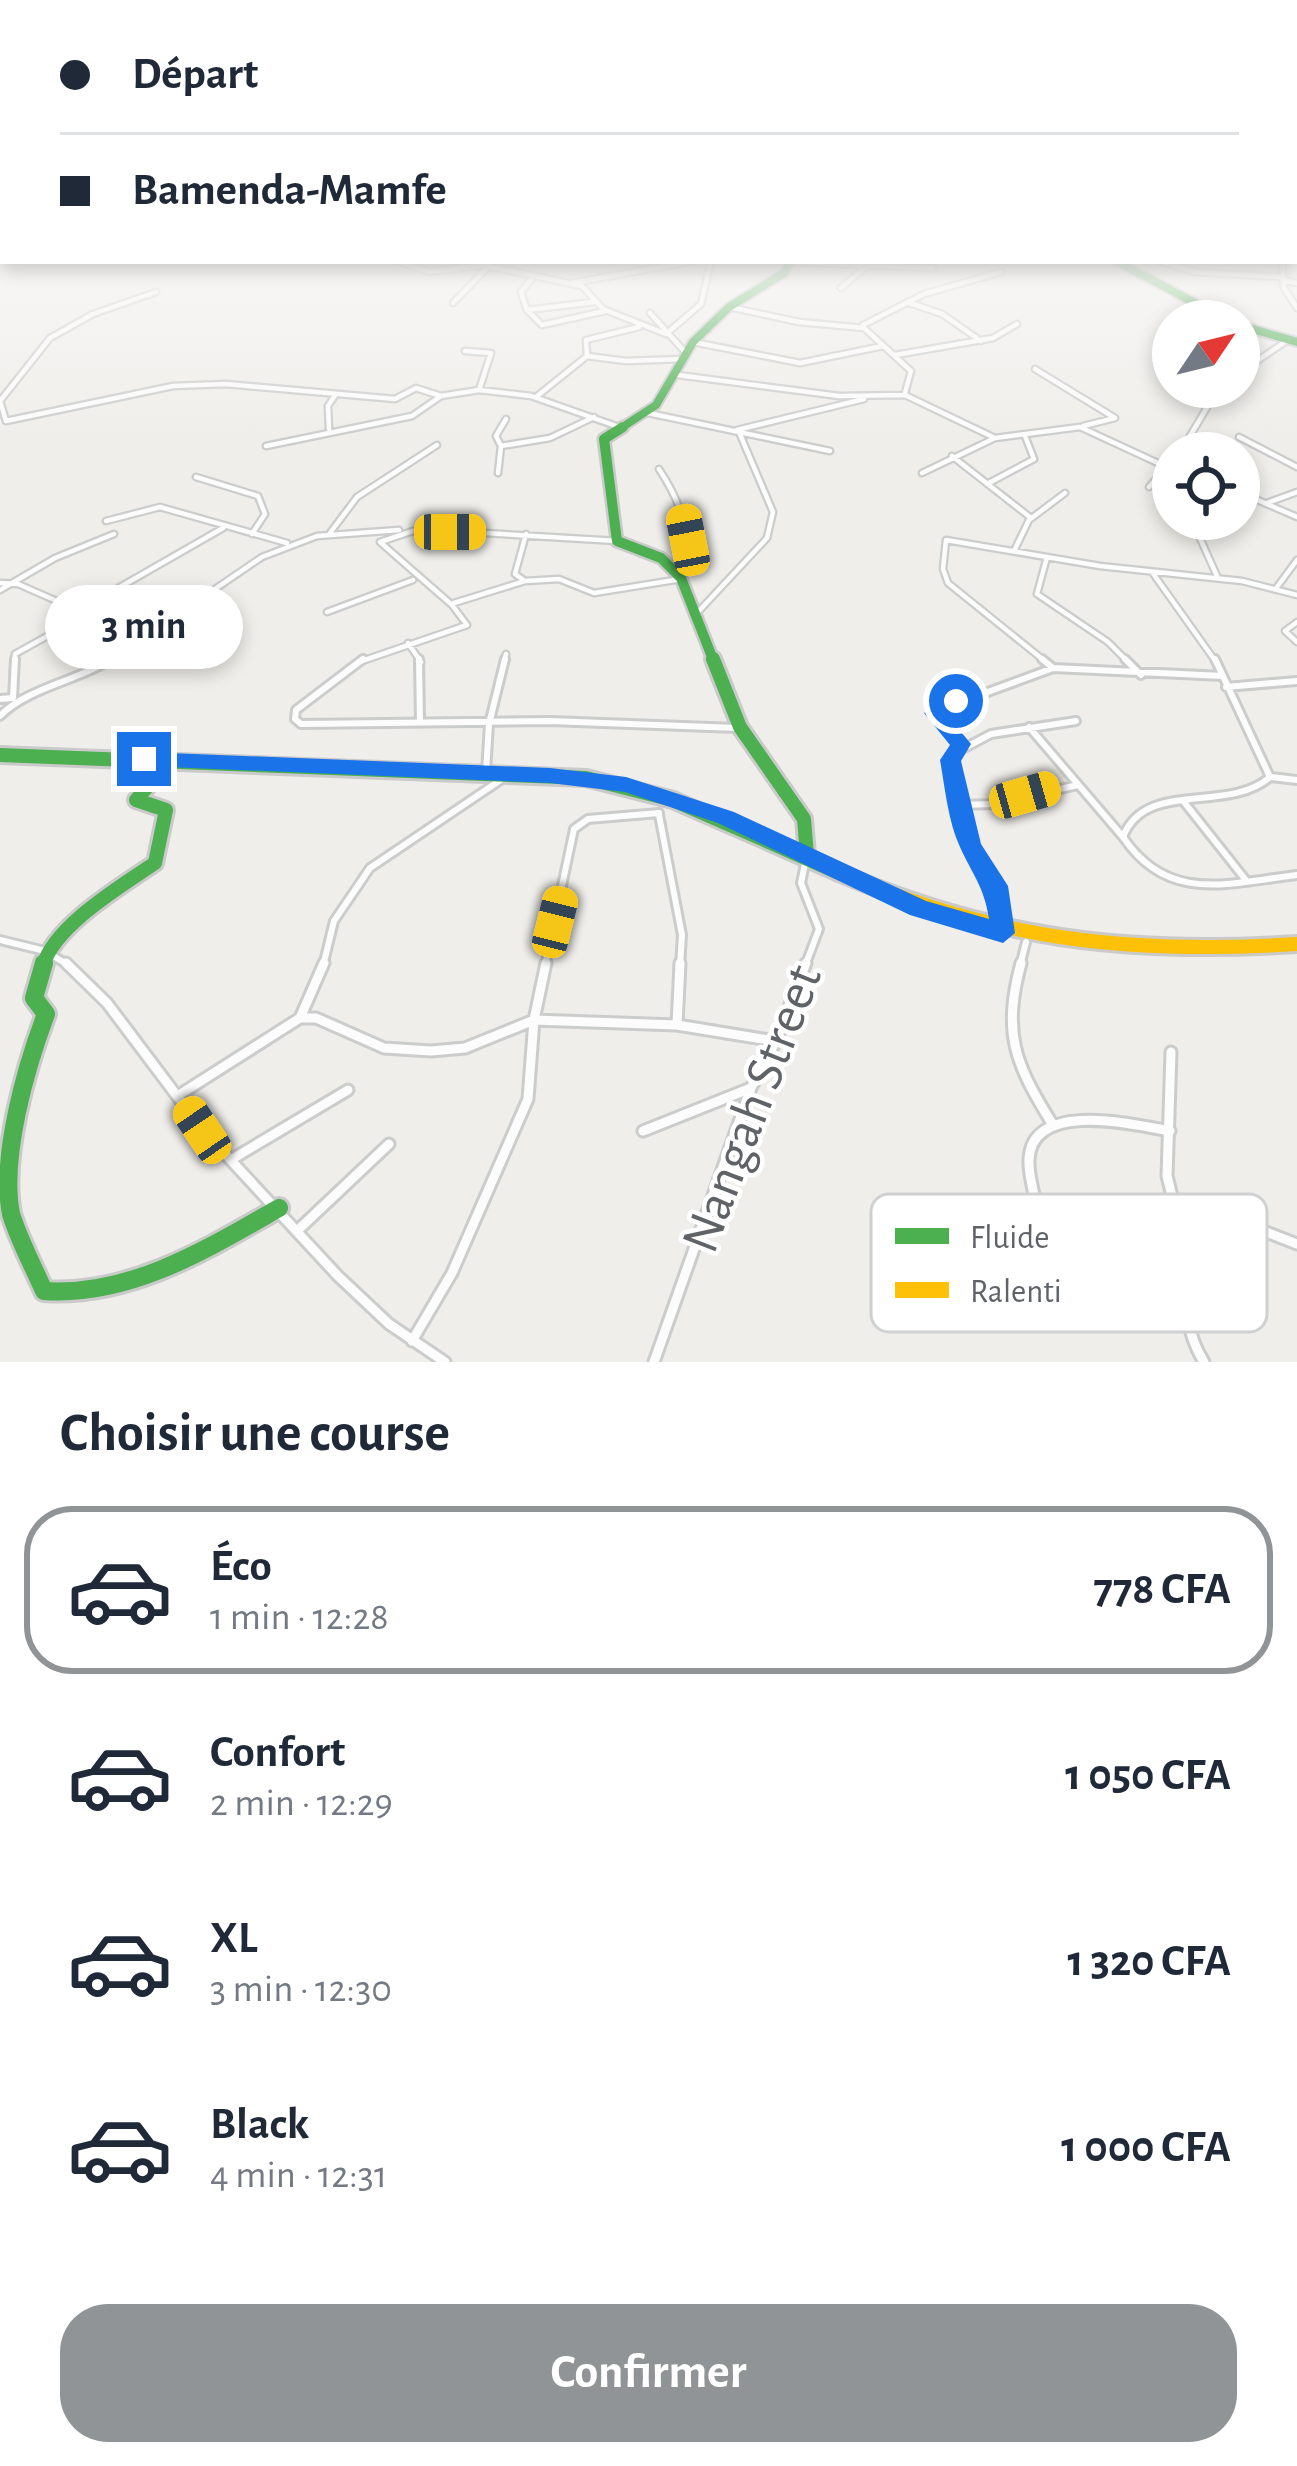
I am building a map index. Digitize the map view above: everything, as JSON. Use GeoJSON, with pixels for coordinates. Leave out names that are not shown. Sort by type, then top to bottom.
{"type":"FeatureCollection","features":[{"type":"Feature","properties":{"kind":"main road"},"geometry":{"type":"LineString","coordinates":[[722,315],[687,351],[677,375],[648,413],[604,439],[617,542],[659,557],[681,579],[741,728],[806,818],[807,856]]}},
{"type":"Feature","properties":{"kind":"main road"},"geometry":{"type":"LineString","coordinates":[[1260,331],[1292,341]]}},
{"type":"Feature","properties":{"kind":"main road"},"geometry":{"type":"LineString","coordinates":[[0,755],[586,778],[667,796],[919,908],[1003,933],[1080,949],[1141,952],[1297,944]]}},
{"type":"Feature","properties":{"kind":"main road"},"geometry":{"type":"LineString","coordinates":[[170,761],[136,800],[166,810],[155,863],[104,898],[47,951],[34,998],[46,1014],[15,1098],[10,1211],[44,1291],[66,1299],[197,1253],[279,1208]]}},
{"type":"Feature","properties":{"kind":"street"},"geometry":{"type":"LineString","coordinates":[[94,315],[65,325],[37,350],[16,388],[0,401],[6,421],[173,386],[226,384],[395,399],[416,388],[441,396],[479,391],[536,397],[619,427]]}},
{"type":"Feature","properties":{"kind":"street"},"geometry":{"type":"LineString","coordinates":[[532,315],[542,325],[551,326],[590,315]]}},
{"type":"Feature","properties":{"kind":"street"},"geometry":{"type":"LineString","coordinates":[[615,315],[639,327],[668,333]]}},
{"type":"Feature","properties":{"kind":"street"},"geometry":{"type":"LineString","coordinates":[[651,315],[687,351]]}},
{"type":"Feature","properties":{"kind":"street"},"geometry":{"type":"LineString","coordinates":[[668,333],[689,315]]}},
{"type":"Feature","properties":{"kind":"street"},"geometry":{"type":"LineString","coordinates":[[765,315],[860,327],[883,315]]}},
{"type":"Feature","properties":{"kind":"street"},"geometry":{"type":"LineString","coordinates":[[943,315],[981,341]]}},
{"type":"Feature","properties":{"kind":"street"},"geometry":{"type":"LineString","coordinates":[[895,355],[981,341],[1017,324]]}},
{"type":"Feature","properties":{"kind":"street"},"geometry":{"type":"LineString","coordinates":[[587,356],[586,340],[639,327]]}},
{"type":"Feature","properties":{"kind":"street"},"geometry":{"type":"LineString","coordinates":[[860,327],[911,371],[904,394]]}},
{"type":"Feature","properties":{"kind":"street"},"geometry":{"type":"LineString","coordinates":[[1260,360],[1292,341]]}},
{"type":"Feature","properties":{"kind":"street"},"geometry":{"type":"LineString","coordinates":[[536,397],[587,356],[626,361],[687,351],[800,363],[884,346]]}},
{"type":"Feature","properties":{"kind":"street"},"geometry":{"type":"LineString","coordinates":[[465,351],[491,353],[479,391]]}},
{"type":"Feature","properties":{"kind":"street"},"geometry":{"type":"LineString","coordinates":[[922,473],[995,438],[1115,418],[1035,369]]}},
{"type":"Feature","properties":{"kind":"street"},"geometry":{"type":"LineString","coordinates":[[677,375],[838,396],[904,394],[995,438]]}},
{"type":"Feature","properties":{"kind":"street"},"geometry":{"type":"LineString","coordinates":[[329,431],[328,406],[336,394]]}},
{"type":"Feature","properties":{"kind":"street"},"geometry":{"type":"LineString","coordinates":[[266,446],[412,416],[441,396]]}},
{"type":"Feature","properties":{"kind":"street"},"geometry":{"type":"LineString","coordinates":[[736,432],[872,396]]}},
{"type":"Feature","properties":{"kind":"street"},"geometry":{"type":"LineString","coordinates":[[648,413],[830,451]]}},
{"type":"Feature","properties":{"kind":"street"},"geometry":{"type":"LineString","coordinates":[[501,446],[550,438],[594,417]]}},
{"type":"Feature","properties":{"kind":"street"},"geometry":{"type":"LineString","coordinates":[[498,473],[501,446],[496,436],[506,419]]}},
{"type":"Feature","properties":{"kind":"street"},"geometry":{"type":"LineString","coordinates":[[1080,427],[1152,461]]}},
{"type":"Feature","properties":{"kind":"street"},"geometry":{"type":"LineString","coordinates":[[696,615],[766,538],[771,523],[773,512],[736,432]]}},
{"type":"Feature","properties":{"kind":"street"},"geometry":{"type":"LineString","coordinates":[[986,484],[1034,459],[1024,436]]}},
{"type":"Feature","properties":{"kind":"street"},"geometry":{"type":"LineString","coordinates":[[330,533],[357,497],[436,445]]}},
{"type":"Feature","properties":{"kind":"street"},"geometry":{"type":"LineString","coordinates":[[1260,448],[1297,467]]}},
{"type":"Feature","properties":{"kind":"street"},"geometry":{"type":"LineString","coordinates":[[952,456],[1003,503],[1031,518]]}},
{"type":"Feature","properties":{"kind":"street"},"geometry":{"type":"LineString","coordinates":[[453,604],[525,581],[559,579],[594,593],[681,579],[689,554],[682,509],[659,469]]}},
{"type":"Feature","properties":{"kind":"street"},"geometry":{"type":"LineString","coordinates":[[196,477],[258,496],[266,514],[250,536]]}},
{"type":"Feature","properties":{"kind":"street"},"geometry":{"type":"LineString","coordinates":[[1149,487],[1152,484]]}},
{"type":"Feature","properties":{"kind":"street"},"geometry":{"type":"LineString","coordinates":[[1267,503],[1297,492]]}},
{"type":"Feature","properties":{"kind":"street"},"geometry":{"type":"LineString","coordinates":[[1014,552],[1031,518],[1065,493]]}},
{"type":"Feature","properties":{"kind":"street"},"geometry":{"type":"LineString","coordinates":[[1260,500],[1297,517]]}},
{"type":"Feature","properties":{"kind":"street"},"geometry":{"type":"LineString","coordinates":[[106,520],[154,507],[250,536],[292,543]]}},
{"type":"Feature","properties":{"kind":"street"},"geometry":{"type":"LineString","coordinates":[[0,716],[13,698],[15,654],[224,527]]}},
{"type":"Feature","properties":{"kind":"street"},"geometry":{"type":"LineString","coordinates":[[0,699],[83,676],[213,586],[292,543],[330,533],[419,529],[617,542]]}},
{"type":"Feature","properties":{"kind":"street"},"geometry":{"type":"LineString","coordinates":[[419,529],[380,542],[415,579],[453,604],[467,625],[361,660],[294,715],[301,724],[741,728]]}},
{"type":"Feature","properties":{"kind":"street"},"geometry":{"type":"LineString","coordinates":[[0,586],[115,534]]}},
{"type":"Feature","properties":{"kind":"street"},"geometry":{"type":"LineString","coordinates":[[525,581],[515,574],[526,534]]}},
{"type":"Feature","properties":{"kind":"street"},"geometry":{"type":"LineString","coordinates":[[1052,668],[956,592],[943,569],[942,549],[949,539],[1152,572],[1217,576],[1297,595]]}},
{"type":"Feature","properties":{"kind":"street"},"geometry":{"type":"LineString","coordinates":[[1201,540],[1217,576]]}},
{"type":"Feature","properties":{"kind":"street"},"geometry":{"type":"LineString","coordinates":[[1047,557],[1037,594],[1108,642],[1142,675]]}},
{"type":"Feature","properties":{"kind":"street"},"geometry":{"type":"LineString","coordinates":[[1277,587],[1297,560]]}},
{"type":"Feature","properties":{"kind":"street"},"geometry":{"type":"LineString","coordinates":[[1152,572],[1207,645],[1270,777]]}},
{"type":"Feature","properties":{"kind":"street"},"geometry":{"type":"LineString","coordinates":[[327,612],[415,579]]}},
{"type":"Feature","properties":{"kind":"street"},"geometry":{"type":"LineString","coordinates":[[14,583],[141,638]]}},
{"type":"Feature","properties":{"kind":"street"},"geometry":{"type":"LineString","coordinates":[[1297,622],[1285,631],[1297,642]]}},
{"type":"Feature","properties":{"kind":"street"},"geometry":{"type":"LineString","coordinates":[[409,643],[421,662],[420,722]]}},
{"type":"Feature","properties":{"kind":"street"},"geometry":{"type":"LineString","coordinates":[[486,772],[489,724],[506,654]]}},
{"type":"Feature","properties":{"kind":"street"},"geometry":{"type":"LineString","coordinates":[[961,744],[936,711],[1052,668],[1223,676]]}},
{"type":"Feature","properties":{"kind":"street"},"geometry":{"type":"LineString","coordinates":[[1226,687],[1297,680]]}},
{"type":"Feature","properties":{"kind":"street"},"geometry":{"type":"LineString","coordinates":[[1003,933],[996,886],[970,845],[950,760],[961,744],[1076,721]]}},
{"type":"Feature","properties":{"kind":"street"},"geometry":{"type":"LineString","coordinates":[[1029,727],[1123,837],[1143,868],[1168,882],[1297,874]]}},
{"type":"Feature","properties":{"kind":"street"},"geometry":{"type":"LineString","coordinates":[[301,1018],[322,970],[334,921],[370,868],[511,774]]}},
{"type":"Feature","properties":{"kind":"street"},"geometry":{"type":"LineString","coordinates":[[1123,837],[1124,824],[1134,813],[1154,805],[1248,795],[1270,777],[1297,780]]}},
{"type":"Feature","properties":{"kind":"street"},"geometry":{"type":"LineString","coordinates":[[959,805],[995,804],[1078,785]]}},
{"type":"Feature","properties":{"kind":"street"},"geometry":{"type":"LineString","coordinates":[[667,796],[658,813],[682,935],[677,1025]]}},
{"type":"Feature","properties":{"kind":"street"},"geometry":{"type":"LineString","coordinates":[[1184,802],[1246,879]]}},
{"type":"Feature","properties":{"kind":"street"},"geometry":{"type":"LineString","coordinates":[[412,1341],[452,1273],[522,1114],[533,1070],[534,1020],[574,829],[588,819],[658,813]]}},
{"type":"Feature","properties":{"kind":"street","name":"Nangah Street"},"geometry":{"type":"LineString","coordinates":[[654,1362],[751,1088],[776,1041],[819,929],[801,883],[807,856]]}},
{"type":"Feature","properties":{"kind":"street"},"geometry":{"type":"LineString","coordinates":[[1027,938],[1007,1031],[1021,1075],[1053,1125]]}},
{"type":"Feature","properties":{"kind":"street"},"geometry":{"type":"LineString","coordinates":[[0,940],[47,951],[99,996],[202,1130],[234,1158],[361,1297],[440,1361]]}},
{"type":"Feature","properties":{"kind":"street"},"geometry":{"type":"LineString","coordinates":[[179,1095],[301,1018],[316,1018],[384,1048],[430,1051],[465,1048],[534,1020],[677,1025],[776,1041]]}},
{"type":"Feature","properties":{"kind":"street"},"geometry":{"type":"LineString","coordinates":[[1171,1052],[1168,1175],[1172,1194]]}},
{"type":"Feature","properties":{"kind":"street"},"geometry":{"type":"LineString","coordinates":[[643,1131],[751,1088]]}},
{"type":"Feature","properties":{"kind":"street"},"geometry":{"type":"LineString","coordinates":[[234,1158],[348,1090]]}},
{"type":"Feature","properties":{"kind":"street"},"geometry":{"type":"LineString","coordinates":[[1034,1194],[1028,1158],[1031,1145],[1053,1125],[1095,1121],[1170,1131]]}},
{"type":"Feature","properties":{"kind":"street"},"geometry":{"type":"LineString","coordinates":[[298,1230],[389,1144]]}},
{"type":"Feature","properties":{"kind":"street"},"geometry":{"type":"LineString","coordinates":[[1267,1233],[1297,1244]]}},
{"type":"Feature","properties":{"kind":"street"},"geometry":{"type":"LineString","coordinates":[[1184,1332],[1204,1362]]}},
{"type":"Feature","properties":{"kind":"traffic: fast"},"geometry":{"type":"LineString","coordinates":[[721,315],[693,342],[656,405],[604,439],[617,541],[661,558],[681,578],[740,727],[804,819],[807,855]]}},
{"type":"Feature","properties":{"kind":"traffic: fast"},"geometry":{"type":"LineString","coordinates":[[1260,331],[1297,342]]}},
{"type":"Feature","properties":{"kind":"traffic: fast"},"geometry":{"type":"LineString","coordinates":[[0,755],[586,778],[673,800],[837,872]]}},
{"type":"Feature","properties":{"kind":"traffic: fast"},"geometry":{"type":"LineString","coordinates":[[170,761],[136,800],[166,810],[155,863],[103,898],[47,951],[34,998],[46,1014],[15,1098],[10,1211],[44,1291],[71,1293],[101,1289],[165,1267],[279,1208]]}},
{"type":"Feature","properties":{"kind":"traffic: slow"},"geometry":{"type":"LineString","coordinates":[[837,872],[950,916],[1062,941],[1176,949],[1297,944]]}},
{"type":"Feature","properties":{"kind":"route"},"geometry":{"type":"LineString","coordinates":[[144,759],[550,776],[626,784],[749,827],[919,908],[1003,933],[996,886],[970,845],[959,805],[950,760],[961,744],[934,713],[956,701]]}}]}
